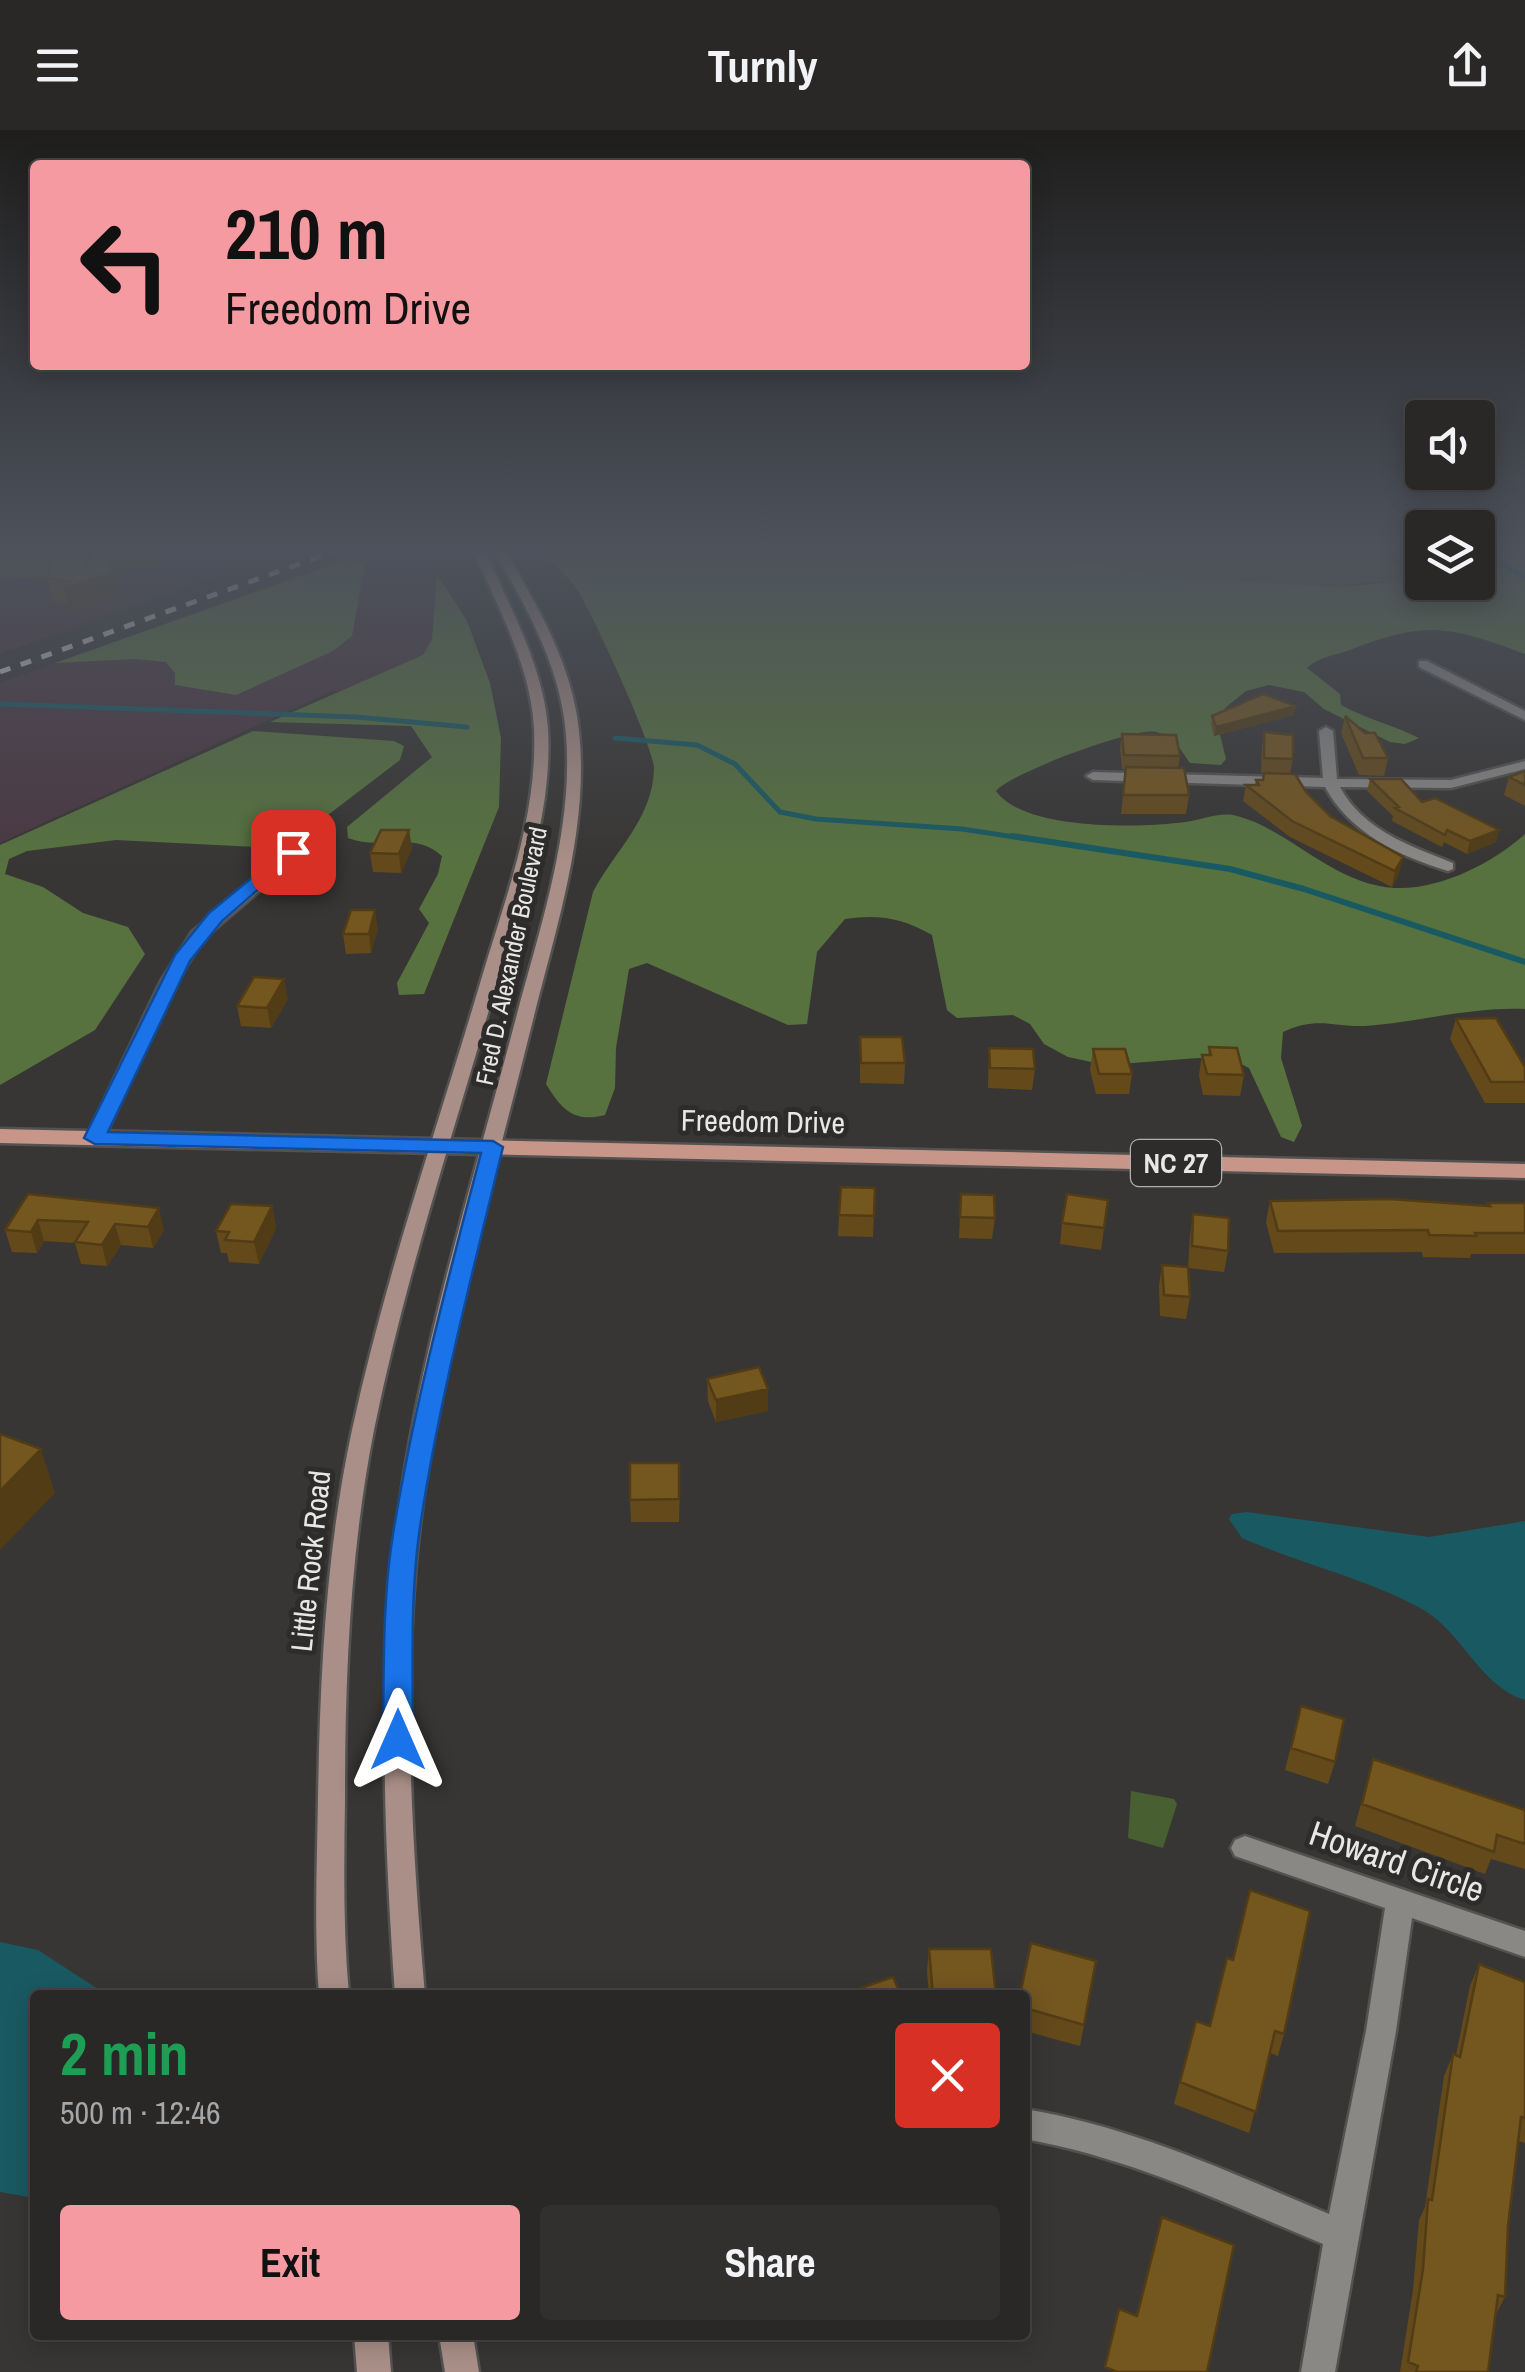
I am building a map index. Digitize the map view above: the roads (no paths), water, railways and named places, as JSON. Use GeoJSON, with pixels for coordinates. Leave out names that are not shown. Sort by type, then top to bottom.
{"type":"FeatureCollection","features":[{"type":"Feature","properties":{"kind":"main road","name":"Fred D. Alexander Boulevard"},"geometry":{"type":"LineString","coordinates":[[440,1146],[533,824],[542,749],[536,691],[524,656]]}},
{"type":"Feature","properties":{"kind":"main road","name":"Fred D. Alexander Boulevard"},"geometry":{"type":"LineString","coordinates":[[493,1147],[554,900],[574,746],[566,690],[554,656]]}},
{"type":"Feature","properties":{"kind":"main road","name":"Freedom Drive"},"geometry":{"type":"LineString","coordinates":[[0,1136],[1525,1171]]}},
{"type":"Feature","properties":{"kind":"main road","name":"Little Rock Road"},"geometry":{"type":"LineString","coordinates":[[334,1990],[331,1762],[336,1638],[347,1541],[363,1433],[403,1270],[440,1146]]}},
{"type":"Feature","properties":{"kind":"main road"},"geometry":{"type":"LineString","coordinates":[[410,1990],[398,1844],[399,1619],[406,1536],[443,1344],[493,1147]]}},
{"type":"Feature","properties":{"kind":"main road"},"geometry":{"type":"LineString","coordinates":[[371,2340],[374,2372]]}},
{"type":"Feature","properties":{"kind":"main road"},"geometry":{"type":"LineString","coordinates":[[457,2340],[462,2372]]}},
{"type":"Feature","properties":{"kind":"street"},"geometry":{"type":"LineString","coordinates":[[1423,664],[1525,716]]}},
{"type":"Feature","properties":{"kind":"street"},"geometry":{"type":"LineString","coordinates":[[1326,731],[1331,784],[1338,798],[1371,831],[1448,866]]}},
{"type":"Feature","properties":{"kind":"street"},"geometry":{"type":"LineString","coordinates":[[1093,776],[1451,784],[1525,765]]}},
{"type":"Feature","properties":{"kind":"street"},"geometry":{"type":"LineString","coordinates":[[95,1138],[169,981],[198,935],[320,832]]}},
{"type":"Feature","properties":{"kind":"street","name":"Howard Circle"},"geometry":{"type":"LineString","coordinates":[[1244,1848],[1525,1944]]}},
{"type":"Feature","properties":{"kind":"street"},"geometry":{"type":"LineString","coordinates":[[1318,2372],[1400,1901]]}},
{"type":"Feature","properties":{"kind":"street"},"geometry":{"type":"LineString","coordinates":[[1030,2125],[1081,2133],[1129,2149],[1341,2235]]}},
{"type":"Feature","properties":{"kind":"water"},"geometry":{"type":"Polygon","coordinates":[[[1247,1512],[1429,1537],[1525,1521],[1525,1700],[1495,1683],[1449,1631],[1422,1609],[1379,1588],[1242,1538],[1229,1519],[1232,1514],[1247,1512]]]}},
{"type":"Feature","properties":{"kind":"water"},"geometry":{"type":"Polygon","coordinates":[[[0,1942],[38,1950],[99,1990],[30,1990],[30,2197],[0,2192],[0,1942]]]}},
{"type":"Feature","properties":{"kind":"waterway"},"geometry":{"type":"LineString","coordinates":[[0,704],[356,717],[467,727]]}},
{"type":"Feature","properties":{"kind":"waterway"},"geometry":{"type":"LineString","coordinates":[[615,738],[697,745],[735,764],[780,812],[816,819],[962,829],[1028,839]]}},
{"type":"Feature","properties":{"kind":"waterway"},"geometry":{"type":"LineString","coordinates":[[1012,836],[1230,869],[1304,889],[1525,962]]}},
{"type":"Feature","properties":{"kind":"railway"},"geometry":{"type":"LineString","coordinates":[[0,672],[45,656]]}}]}
